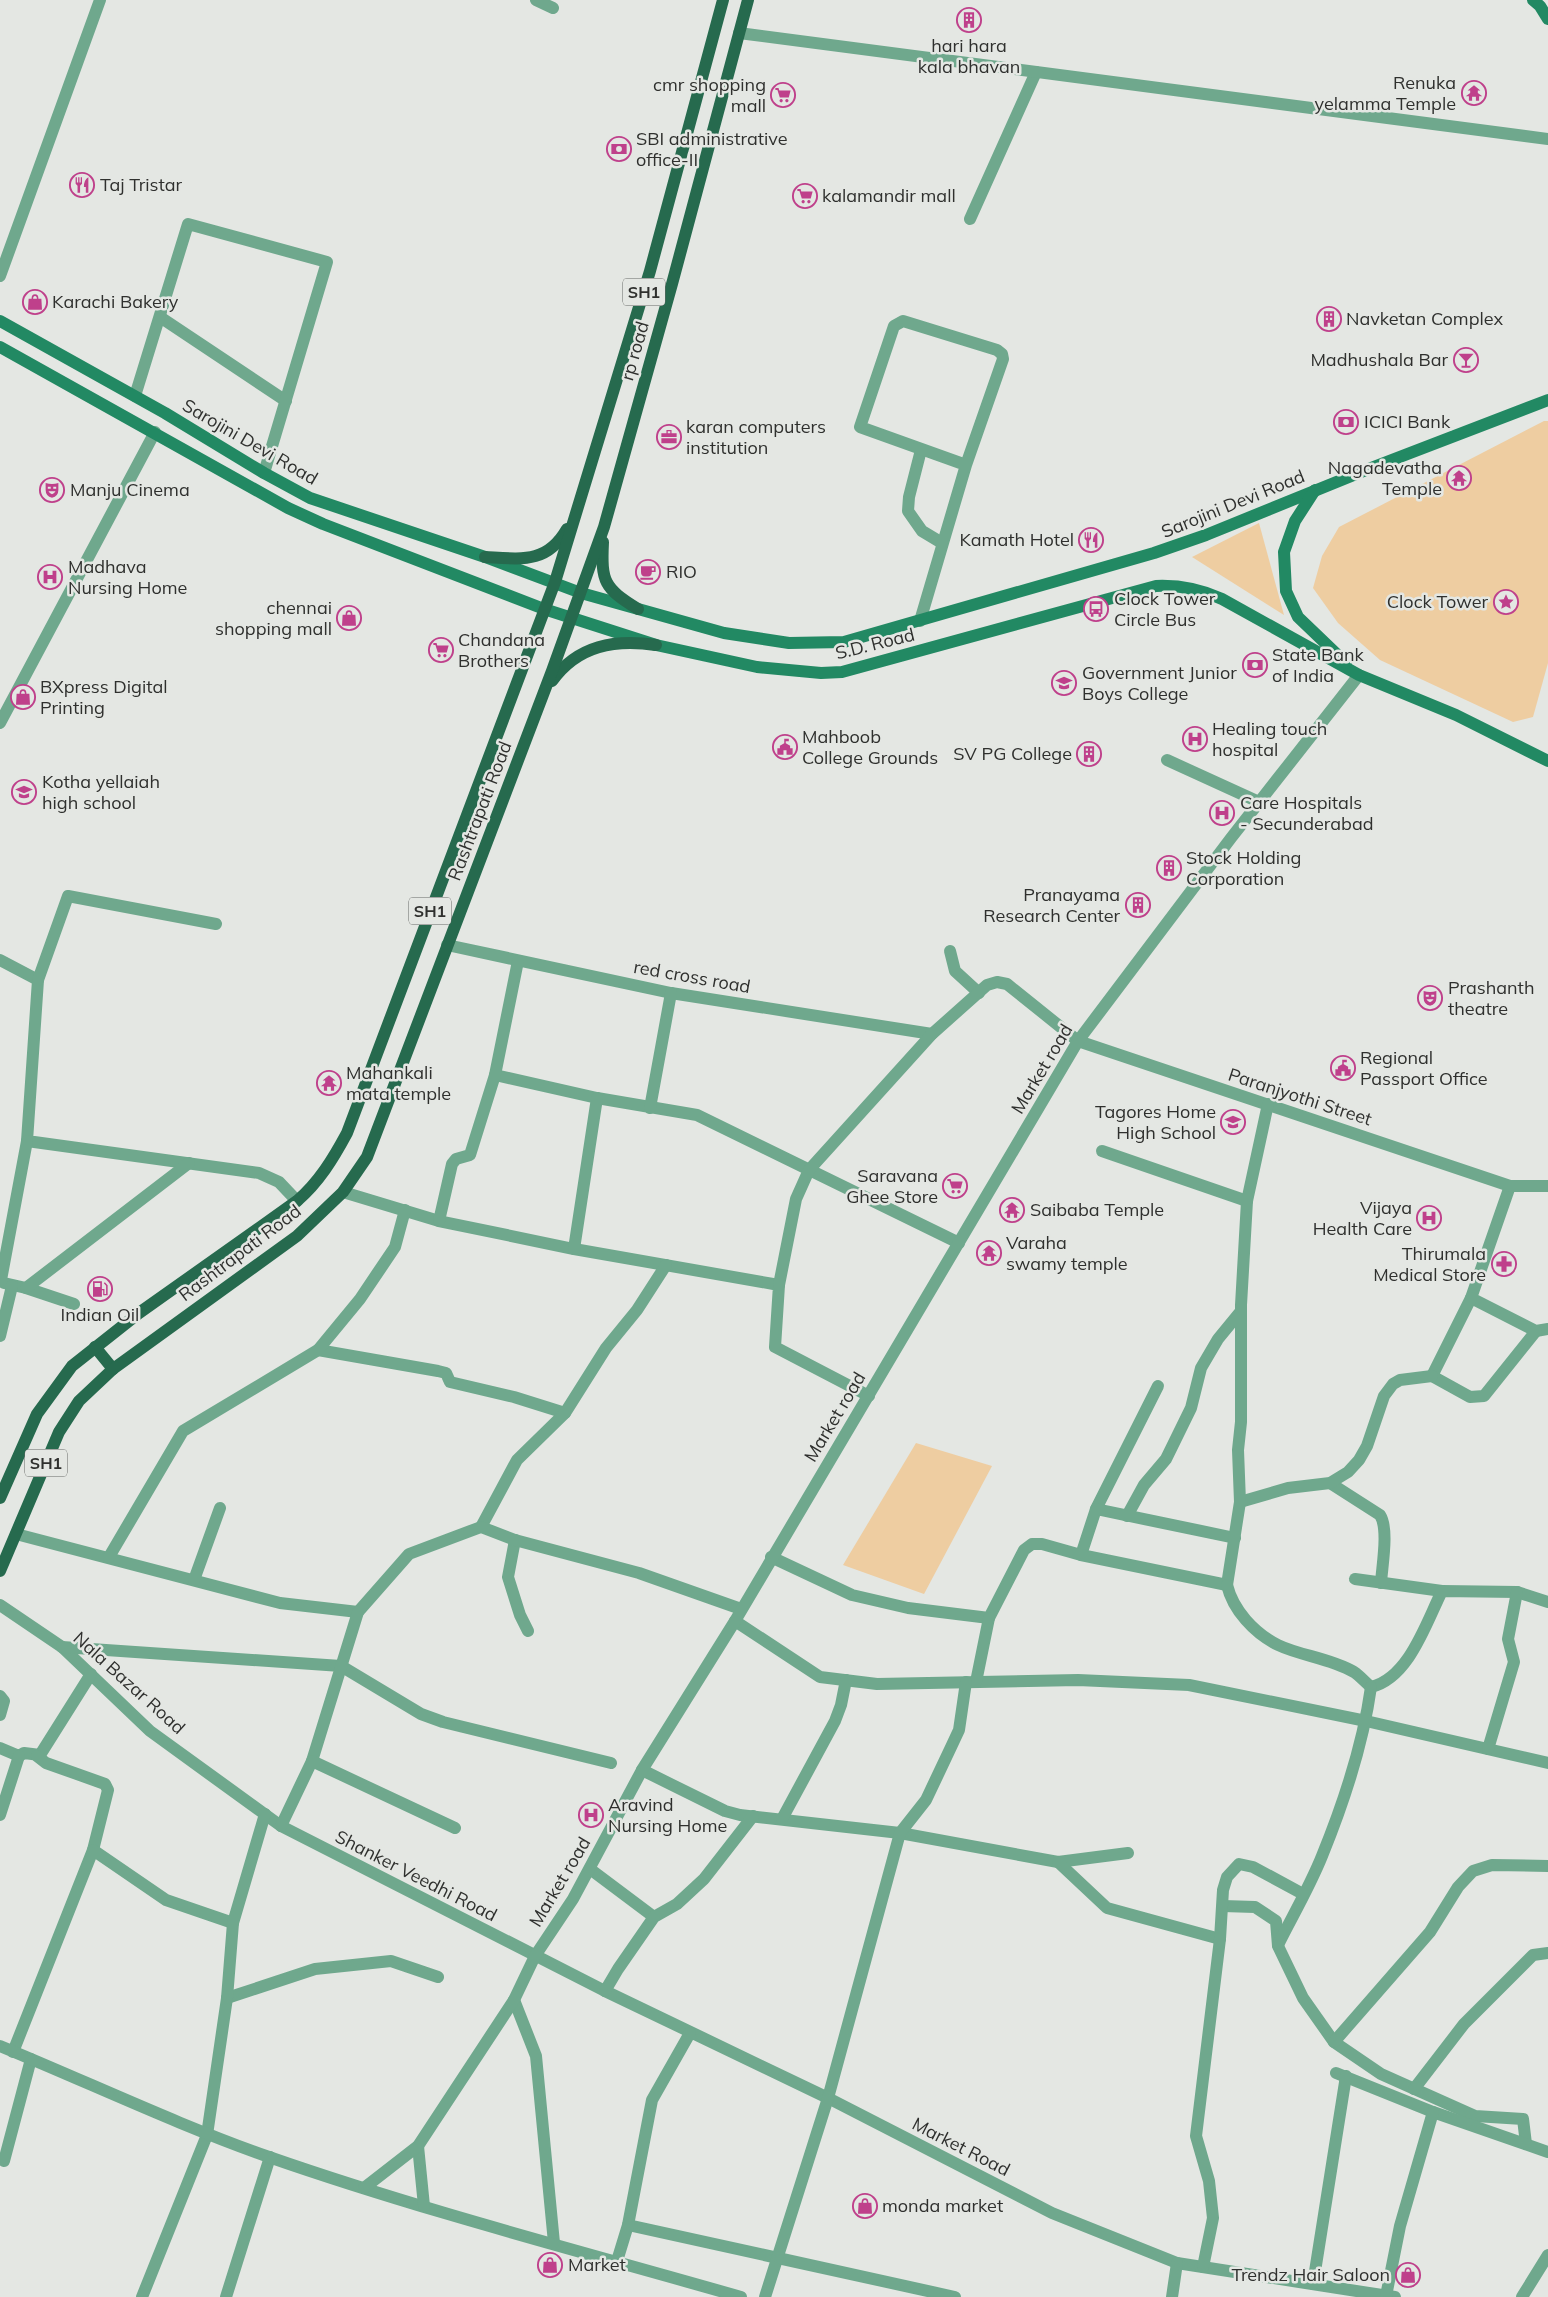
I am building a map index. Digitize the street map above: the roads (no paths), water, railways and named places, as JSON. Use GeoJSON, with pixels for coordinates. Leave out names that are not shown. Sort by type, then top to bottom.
{"type":"FeatureCollection","features":[{"type":"Feature","properties":{"kind":"main road","name":"rp road"},"geometry":{"type":"LineString","coordinates":[[555,582],[650,271],[723,0]]}},
{"type":"Feature","properties":{"kind":"main road","name":"rp road"},"geometry":{"type":"LineString","coordinates":[[581,593],[604,527],[672,284],[748,0]]}},
{"type":"Feature","properties":{"kind":"main road"},"geometry":{"type":"LineString","coordinates":[[1533,0],[1540,6],[1548,18]]}},
{"type":"Feature","properties":{"kind":"main road","name":"Sarojini Devi Road"},"geometry":{"type":"LineString","coordinates":[[0,321],[135,396],[264,473],[310,498],[485,557],[581,593]]}},
{"type":"Feature","properties":{"kind":"main road","name":"Sarojini Devi Road"},"geometry":{"type":"LineString","coordinates":[[0,347],[288,508],[323,524],[571,619]]}},
{"type":"Feature","properties":{"kind":"main road","name":"Sarojini Devi Road"},"geometry":{"type":"LineString","coordinates":[[1154,553],[1206,535],[1315,490],[1548,400]]}},
{"type":"Feature","properties":{"kind":"main road"},"geometry":{"type":"LineString","coordinates":[[1315,490],[1295,521],[1284,552],[1286,591],[1298,617],[1359,676]]}},
{"type":"Feature","properties":{"kind":"main road"},"geometry":{"type":"LineString","coordinates":[[485,557],[531,558],[545,553],[561,539],[575,516]]}},
{"type":"Feature","properties":{"kind":"main road"},"geometry":{"type":"LineString","coordinates":[[604,527],[602,563],[607,584],[620,598],[638,609]]}},
{"type":"Feature","properties":{"kind":"main road","name":"S.D. Road"},"geometry":{"type":"LineString","coordinates":[[581,593],[724,633],[788,643],[844,642],[1154,553]]}},
{"type":"Feature","properties":{"kind":"main road","name":"Rashtrapati Road"},"geometry":{"type":"LineString","coordinates":[[0,1498],[37,1414],[72,1366],[139,1313],[297,1201],[312,1188],[323,1174],[347,1133],[555,582]]}},
{"type":"Feature","properties":{"kind":"main road","name":"S.D. Road"},"geometry":{"type":"LineString","coordinates":[[571,619],[656,645],[757,667],[821,674],[842,672],[1156,586],[1171,585],[1206,592],[1359,676],[1456,715],[1548,761]]}},
{"type":"Feature","properties":{"kind":"main road","name":"SH1"},"geometry":{"type":"LineString","coordinates":[[571,619],[581,593]]}},
{"type":"Feature","properties":{"kind":"main road","name":"Rashtrapati Road"},"geometry":{"type":"LineString","coordinates":[[0,1571],[59,1432],[79,1401],[113,1369],[297,1236],[343,1192],[367,1156],[571,619]]}},
{"type":"Feature","properties":{"kind":"main road"},"geometry":{"type":"LineString","coordinates":[[543,693],[559,672],[579,655],[604,645],[630,641],[656,645]]}},
{"type":"Feature","properties":{"kind":"main road"},"geometry":{"type":"LineString","coordinates":[[96,1347],[113,1369]]}},
{"type":"Feature","properties":{"kind":"street"},"geometry":{"type":"LineString","coordinates":[[0,276],[100,0]]}},
{"type":"Feature","properties":{"kind":"street"},"geometry":{"type":"LineString","coordinates":[[536,0],[553,8]]}},
{"type":"Feature","properties":{"kind":"street"},"geometry":{"type":"LineString","coordinates":[[739,33],[1548,139]]}},
{"type":"Feature","properties":{"kind":"street"},"geometry":{"type":"LineString","coordinates":[[970,220],[1036,72]]}},
{"type":"Feature","properties":{"kind":"street"},"geometry":{"type":"LineString","coordinates":[[135,396],[188,224],[327,262],[264,473]]}},
{"type":"Feature","properties":{"kind":"street"},"geometry":{"type":"LineString","coordinates":[[160,316],[286,400]]}},
{"type":"Feature","properties":{"kind":"street"},"geometry":{"type":"LineString","coordinates":[[920,621],[966,465],[1003,359],[1002,354],[997,350],[903,322],[894,326],[860,427],[966,465]]}},
{"type":"Feature","properties":{"kind":"street"},"geometry":{"type":"LineString","coordinates":[[0,723],[155,432]]}},
{"type":"Feature","properties":{"kind":"street"},"geometry":{"type":"LineString","coordinates":[[921,450],[909,497],[908,510],[922,531],[942,543]]}},
{"type":"Feature","properties":{"kind":"street","name":"Market road"},"geometry":{"type":"LineString","coordinates":[[364,2188],[418,2146],[514,2000],[535,1956],[590,1869],[642,1770],[735,1621],[771,1556],[869,1396],[1078,1041],[1259,802],[1359,676]]}},
{"type":"Feature","properties":{"kind":"street"},"geometry":{"type":"LineString","coordinates":[[1167,760],[1259,802]]}},
{"type":"Feature","properties":{"kind":"street"},"geometry":{"type":"LineString","coordinates":[[74,1304],[26,1288],[12,1286],[4,1283],[0,1278],[4,1239],[27,1141],[38,980],[68,896],[216,924]]}},
{"type":"Feature","properties":{"kind":"street","name":"red cross road"},"geometry":{"type":"LineString","coordinates":[[447,945],[671,993],[932,1034]]}},
{"type":"Feature","properties":{"kind":"street"},"geometry":{"type":"LineString","coordinates":[[950,951],[954,971],[979,993]]}},
{"type":"Feature","properties":{"kind":"street"},"geometry":{"type":"LineString","coordinates":[[0,960],[38,980]]}},
{"type":"Feature","properties":{"kind":"street"},"geometry":{"type":"LineString","coordinates":[[439,1221],[452,1164],[456,1159],[470,1155],[495,1076],[518,961]]}},
{"type":"Feature","properties":{"kind":"street"},"geometry":{"type":"LineString","coordinates":[[869,1396],[775,1347],[779,1285],[796,1199],[809,1170],[932,1034],[987,985],[997,982],[1007,984],[1078,1041]]}},
{"type":"Feature","properties":{"kind":"street"},"geometry":{"type":"LineString","coordinates":[[650,1108],[671,993]]}},
{"type":"Feature","properties":{"kind":"street","name":"Paranjyothi Street"},"geometry":{"type":"LineString","coordinates":[[1078,1041],[1510,1186],[1548,1186]]}},
{"type":"Feature","properties":{"kind":"street"},"geometry":{"type":"LineString","coordinates":[[495,1076],[597,1098],[697,1116],[959,1243]]}},
{"type":"Feature","properties":{"kind":"street"},"geometry":{"type":"LineString","coordinates":[[574,1249],[597,1098]]}},
{"type":"Feature","properties":{"kind":"street"},"geometry":{"type":"LineString","coordinates":[[1268,1104],[1247,1201],[1241,1311],[1241,1422],[1238,1450],[1240,1502],[1227,1585],[1230,1599],[1250,1624],[1278,1644],[1317,1656],[1354,1672],[1371,1688]]}},
{"type":"Feature","properties":{"kind":"street"},"geometry":{"type":"LineString","coordinates":[[27,1141],[259,1173],[278,1182],[297,1201]]}},
{"type":"Feature","properties":{"kind":"street"},"geometry":{"type":"LineString","coordinates":[[1102,1151],[1247,1201]]}},
{"type":"Feature","properties":{"kind":"street"},"geometry":{"type":"LineString","coordinates":[[26,1288],[189,1163]]}},
{"type":"Feature","properties":{"kind":"street"},"geometry":{"type":"LineString","coordinates":[[1432,1376],[1471,1298],[1510,1186]]}},
{"type":"Feature","properties":{"kind":"street"},"geometry":{"type":"LineString","coordinates":[[343,1192],[439,1221],[574,1249],[779,1285]]}},
{"type":"Feature","properties":{"kind":"street"},"geometry":{"type":"LineString","coordinates":[[109,1557],[183,1431],[318,1350],[360,1298],[395,1247],[405,1210]]}},
{"type":"Feature","properties":{"kind":"street"},"geometry":{"type":"LineString","coordinates":[[280,1826],[312,1761],[358,1612],[409,1554],[481,1527],[517,1460],[565,1413],[606,1348],[641,1303],[666,1265]]}},
{"type":"Feature","properties":{"kind":"street"},"geometry":{"type":"LineString","coordinates":[[0,1336],[12,1286]]}},
{"type":"Feature","properties":{"kind":"street"},"geometry":{"type":"LineString","coordinates":[[1240,1502],[1288,1488],[1330,1483],[1348,1472],[1359,1460],[1367,1446],[1384,1396],[1400,1380],[1432,1376],[1470,1397],[1484,1396],[1542,1330],[1471,1298]]}},
{"type":"Feature","properties":{"kind":"street"},"geometry":{"type":"LineString","coordinates":[[1127,1516],[1144,1485],[1166,1459],[1191,1408],[1201,1368],[1218,1339],[1241,1311]]}},
{"type":"Feature","properties":{"kind":"street"},"geometry":{"type":"LineString","coordinates":[[318,1350],[438,1370],[446,1373],[450,1382],[514,1396],[565,1413]]}},
{"type":"Feature","properties":{"kind":"street"},"geometry":{"type":"LineString","coordinates":[[1081,1555],[1096,1509],[1158,1386]]}},
{"type":"Feature","properties":{"kind":"street"},"geometry":{"type":"LineString","coordinates":[[1330,1483],[1380,1515],[1383,1520],[1381,1583]]}},
{"type":"Feature","properties":{"kind":"street"},"geometry":{"type":"LineString","coordinates":[[194,1580],[220,1508]]}},
{"type":"Feature","properties":{"kind":"street"},"geometry":{"type":"LineString","coordinates":[[1096,1509],[1235,1538]]}},
{"type":"Feature","properties":{"kind":"street"},"geometry":{"type":"LineString","coordinates":[[481,1527],[515,1540],[639,1573],[742,1609]]}},
{"type":"Feature","properties":{"kind":"street"},"geometry":{"type":"LineString","coordinates":[[16,1534],[280,1603],[358,1612]]}},
{"type":"Feature","properties":{"kind":"street"},"geometry":{"type":"LineString","coordinates":[[515,1540],[508,1577],[520,1615],[528,1631]]}},
{"type":"Feature","properties":{"kind":"street"},"geometry":{"type":"LineString","coordinates":[[765,2297],[828,2098],[900,1833],[926,1800],[952,1744],[958,1730],[989,1618],[1024,1550],[1032,1544],[1042,1544],[1081,1555],[1227,1585]]}},
{"type":"Feature","properties":{"kind":"street"},"geometry":{"type":"LineString","coordinates":[[771,1556],[852,1595],[908,1608],[989,1618]]}},
{"type":"Feature","properties":{"kind":"street"},"geometry":{"type":"LineString","coordinates":[[1355,1579],[1442,1591],[1517,1592],[1548,1602]]}},
{"type":"Feature","properties":{"kind":"street"},"geometry":{"type":"LineString","coordinates":[[1371,1688],[1394,1677],[1409,1656],[1442,1591]]}},
{"type":"Feature","properties":{"kind":"street"},"geometry":{"type":"LineString","coordinates":[[1488,1749],[1514,1662],[1508,1639],[1517,1592]]}},
{"type":"Feature","properties":{"kind":"street","name":"Nala Bazar Road"},"geometry":{"type":"LineString","coordinates":[[0,1605],[62,1647],[150,1731],[280,1826]]}},
{"type":"Feature","properties":{"kind":"street"},"geometry":{"type":"LineString","coordinates":[[735,1621],[820,1676],[877,1684],[1078,1680],[1189,1685],[1366,1721],[1548,1763]]}},
{"type":"Feature","properties":{"kind":"street"},"geometry":{"type":"LineString","coordinates":[[62,1647],[341,1666],[421,1714],[443,1722],[611,1763]]}},
{"type":"Feature","properties":{"kind":"street"},"geometry":{"type":"LineString","coordinates":[[37,1756],[43,1750],[91,1674]]}},
{"type":"Feature","properties":{"kind":"street"},"geometry":{"type":"LineString","coordinates":[[782,1819],[834,1721],[841,1705],[846,1680]]}},
{"type":"Feature","properties":{"kind":"street"},"geometry":{"type":"LineString","coordinates":[[1278,1946],[1322,1857],[1344,1795],[1366,1721],[1371,1688]]}},
{"type":"Feature","properties":{"kind":"street"},"geometry":{"type":"LineString","coordinates":[[0,1696],[4,1701],[0,1715]]}},
{"type":"Feature","properties":{"kind":"street"},"geometry":{"type":"LineString","coordinates":[[0,1748],[19,1756]]}},
{"type":"Feature","properties":{"kind":"street"},"geometry":{"type":"LineString","coordinates":[[0,1815],[19,1756],[24,1753],[37,1756],[46,1763],[105,1784],[108,1790],[93,1850],[13,2052]]}},
{"type":"Feature","properties":{"kind":"street"},"geometry":{"type":"LineString","coordinates":[[312,1761],[455,1828]]}},
{"type":"Feature","properties":{"kind":"street"},"geometry":{"type":"LineString","coordinates":[[642,1770],[725,1811],[740,1815],[900,1833],[1058,1862],[1128,1853]]}},
{"type":"Feature","properties":{"kind":"street"},"geometry":{"type":"LineString","coordinates":[[142,2297],[207,2135],[227,1998],[233,1923],[265,1814]]}},
{"type":"Feature","properties":{"kind":"street"},"geometry":{"type":"LineString","coordinates":[[605,1991],[654,1917],[677,1904],[704,1879],[753,1816]]}},
{"type":"Feature","properties":{"kind":"street","name":"Shanker Veedhi Road"},"geometry":{"type":"LineString","coordinates":[[280,1826],[535,1956]]}},
{"type":"Feature","properties":{"kind":"street"},"geometry":{"type":"LineString","coordinates":[[93,1850],[166,1900],[233,1923]]}},
{"type":"Feature","properties":{"kind":"street"},"geometry":{"type":"LineString","coordinates":[[1058,1862],[1107,1908],[1220,1939]]}},
{"type":"Feature","properties":{"kind":"street"},"geometry":{"type":"LineString","coordinates":[[1203,2267],[1213,2218],[1209,2181],[1196,2136],[1220,1939],[1223,1890],[1227,1877],[1239,1864],[1252,1867],[1303,1894]]}},
{"type":"Feature","properties":{"kind":"street"},"geometry":{"type":"LineString","coordinates":[[1334,2042],[1430,1932],[1458,1887],[1473,1871],[1492,1865],[1548,1866]]}},
{"type":"Feature","properties":{"kind":"street"},"geometry":{"type":"LineString","coordinates":[[590,1869],[654,1917]]}},
{"type":"Feature","properties":{"kind":"street"},"geometry":{"type":"LineString","coordinates":[[1223,1906],[1255,1907],[1267,1913],[1276,1921],[1278,1946],[1303,1998],[1334,2042],[1381,2074],[1476,2116],[1524,2119],[1526,2144]]}},
{"type":"Feature","properties":{"kind":"street"},"geometry":{"type":"LineString","coordinates":[[1414,2089],[1464,2024],[1498,1989],[1533,1955],[1548,1953]]}},
{"type":"Feature","properties":{"kind":"street","name":"Market Road"},"geometry":{"type":"LineString","coordinates":[[535,1956],[690,2033],[828,2098],[1052,2213],[1177,2263],[1391,2296]]}},
{"type":"Feature","properties":{"kind":"street"},"geometry":{"type":"LineString","coordinates":[[227,1998],[315,1969],[391,1961],[438,1977]]}},
{"type":"Feature","properties":{"kind":"street"},"geometry":{"type":"LineString","coordinates":[[514,2000],[536,2056],[554,2243]]}},
{"type":"Feature","properties":{"kind":"street"},"geometry":{"type":"LineString","coordinates":[[617,2262],[628,2225],[652,2100],[690,2033]]}},
{"type":"Feature","properties":{"kind":"street"},"geometry":{"type":"LineString","coordinates":[[0,2046],[207,2135],[270,2157],[424,2206],[741,2297]]}},
{"type":"Feature","properties":{"kind":"street"},"geometry":{"type":"LineString","coordinates":[[4,2161],[31,2059]]}},
{"type":"Feature","properties":{"kind":"street"},"geometry":{"type":"LineString","coordinates":[[1313,2284],[1341,2074],[1433,2112],[1548,2152]]}},
{"type":"Feature","properties":{"kind":"street"},"geometry":{"type":"LineString","coordinates":[[1391,2296],[1400,2226],[1433,2112]]}},
{"type":"Feature","properties":{"kind":"street"},"geometry":{"type":"LineString","coordinates":[[418,2146],[424,2206]]}},
{"type":"Feature","properties":{"kind":"street"},"geometry":{"type":"LineString","coordinates":[[226,2297],[270,2157]]}},
{"type":"Feature","properties":{"kind":"street"},"geometry":{"type":"LineString","coordinates":[[628,2225],[955,2297]]}},
{"type":"Feature","properties":{"kind":"street"},"geometry":{"type":"LineString","coordinates":[[1522,2297],[1548,2255]]}},
{"type":"Feature","properties":{"kind":"street"},"geometry":{"type":"LineString","coordinates":[[1172,2297],[1177,2263]]}},
{"type":"Feature","properties":{"kind":"place","name":"hari hara kala bhavan"},"geometry":{"type":"Point","coordinates":[969,20]}},
{"type":"Feature","properties":{"kind":"place","name":"Renuka yelamma Temple"},"geometry":{"type":"Point","coordinates":[1474,93]}},
{"type":"Feature","properties":{"kind":"place","name":"cmr shopping mall"},"geometry":{"type":"Point","coordinates":[783,95]}},
{"type":"Feature","properties":{"kind":"place","name":"SBI administrative office-II"},"geometry":{"type":"Point","coordinates":[619,149]}},
{"type":"Feature","properties":{"kind":"place","name":"Taj Tristar"},"geometry":{"type":"Point","coordinates":[82,185]}},
{"type":"Feature","properties":{"kind":"place","name":"kalamandir mall"},"geometry":{"type":"Point","coordinates":[805,196]}},
{"type":"Feature","properties":{"kind":"place","name":"Karachi Bakery"},"geometry":{"type":"Point","coordinates":[35,302]}},
{"type":"Feature","properties":{"kind":"place","name":"Navketan Complex"},"geometry":{"type":"Point","coordinates":[1329,319]}},
{"type":"Feature","properties":{"kind":"place","name":"Madhushala Bar"},"geometry":{"type":"Point","coordinates":[1466,360]}},
{"type":"Feature","properties":{"kind":"place","name":"ICICI Bank"},"geometry":{"type":"Point","coordinates":[1346,422]}},
{"type":"Feature","properties":{"kind":"place","name":"karan computers institution"},"geometry":{"type":"Point","coordinates":[669,437]}},
{"type":"Feature","properties":{"kind":"place","name":"Nagadevatha Temple"},"geometry":{"type":"Point","coordinates":[1459,478]}},
{"type":"Feature","properties":{"kind":"place","name":"Manju Cinema"},"geometry":{"type":"Point","coordinates":[52,490]}},
{"type":"Feature","properties":{"kind":"place","name":"Kamath Hotel"},"geometry":{"type":"Point","coordinates":[1091,540]}},
{"type":"Feature","properties":{"kind":"place","name":"RIO"},"geometry":{"type":"Point","coordinates":[648,572]}},
{"type":"Feature","properties":{"kind":"place","name":"Madhava Nursing Home"},"geometry":{"type":"Point","coordinates":[50,577]}},
{"type":"Feature","properties":{"kind":"place","name":"Clock Tower"},"geometry":{"type":"Point","coordinates":[1506,602]}},
{"type":"Feature","properties":{"kind":"place","name":"Clock Tower Circle Bus"},"geometry":{"type":"Point","coordinates":[1096,609]}},
{"type":"Feature","properties":{"kind":"place","name":"chennai shopping mall"},"geometry":{"type":"Point","coordinates":[349,618]}},
{"type":"Feature","properties":{"kind":"place","name":"Chandana Brothers"},"geometry":{"type":"Point","coordinates":[441,650]}},
{"type":"Feature","properties":{"kind":"place","name":"State Bank of India"},"geometry":{"type":"Point","coordinates":[1255,665]}},
{"type":"Feature","properties":{"kind":"place","name":"Government Junior Boys College"},"geometry":{"type":"Point","coordinates":[1064,683]}},
{"type":"Feature","properties":{"kind":"place","name":"BXpress Digital Printing"},"geometry":{"type":"Point","coordinates":[23,697]}},
{"type":"Feature","properties":{"kind":"place","name":"Healing touch hospital"},"geometry":{"type":"Point","coordinates":[1195,739]}},
{"type":"Feature","properties":{"kind":"place","name":"Mahboob College Grounds"},"geometry":{"type":"Point","coordinates":[785,747]}},
{"type":"Feature","properties":{"kind":"place","name":"SV PG College"},"geometry":{"type":"Point","coordinates":[1089,754]}},
{"type":"Feature","properties":{"kind":"place","name":"Kotha yellaiah high school"},"geometry":{"type":"Point","coordinates":[24,792]}},
{"type":"Feature","properties":{"kind":"place","name":"Care Hospitals - Secunderabad"},"geometry":{"type":"Point","coordinates":[1222,813]}},
{"type":"Feature","properties":{"kind":"place","name":"Stock Holding Corporation"},"geometry":{"type":"Point","coordinates":[1169,868]}},
{"type":"Feature","properties":{"kind":"place","name":"Pranayama Research Center"},"geometry":{"type":"Point","coordinates":[1138,905]}},
{"type":"Feature","properties":{"kind":"place","name":"Prashanth theatre"},"geometry":{"type":"Point","coordinates":[1430,998]}},
{"type":"Feature","properties":{"kind":"place","name":"Regional Passport Office"},"geometry":{"type":"Point","coordinates":[1343,1068]}},
{"type":"Feature","properties":{"kind":"place","name":"Mahankali mata temple"},"geometry":{"type":"Point","coordinates":[329,1083]}},
{"type":"Feature","properties":{"kind":"place","name":"Tagores Home High School"},"geometry":{"type":"Point","coordinates":[1233,1122]}},
{"type":"Feature","properties":{"kind":"place","name":"Saravana Ghee Store"},"geometry":{"type":"Point","coordinates":[955,1186]}},
{"type":"Feature","properties":{"kind":"place","name":"Saibaba Temple"},"geometry":{"type":"Point","coordinates":[1012,1210]}},
{"type":"Feature","properties":{"kind":"place","name":"Vijaya Health Care"},"geometry":{"type":"Point","coordinates":[1429,1218]}},
{"type":"Feature","properties":{"kind":"place","name":"Varaha swamy temple"},"geometry":{"type":"Point","coordinates":[989,1253]}},
{"type":"Feature","properties":{"kind":"place","name":"Thirumala Medical Store"},"geometry":{"type":"Point","coordinates":[1504,1264]}},
{"type":"Feature","properties":{"kind":"place","name":"Indian Oil"},"geometry":{"type":"Point","coordinates":[100,1289]}},
{"type":"Feature","properties":{"kind":"place","name":"Aravind Nursing Home"},"geometry":{"type":"Point","coordinates":[591,1815]}},
{"type":"Feature","properties":{"kind":"place","name":"monda market"},"geometry":{"type":"Point","coordinates":[865,2206]}},
{"type":"Feature","properties":{"kind":"place","name":"Market"},"geometry":{"type":"Point","coordinates":[550,2265]}},
{"type":"Feature","properties":{"kind":"place","name":"Trendz Hair Saloon"},"geometry":{"type":"Point","coordinates":[1408,2275]}}]}
